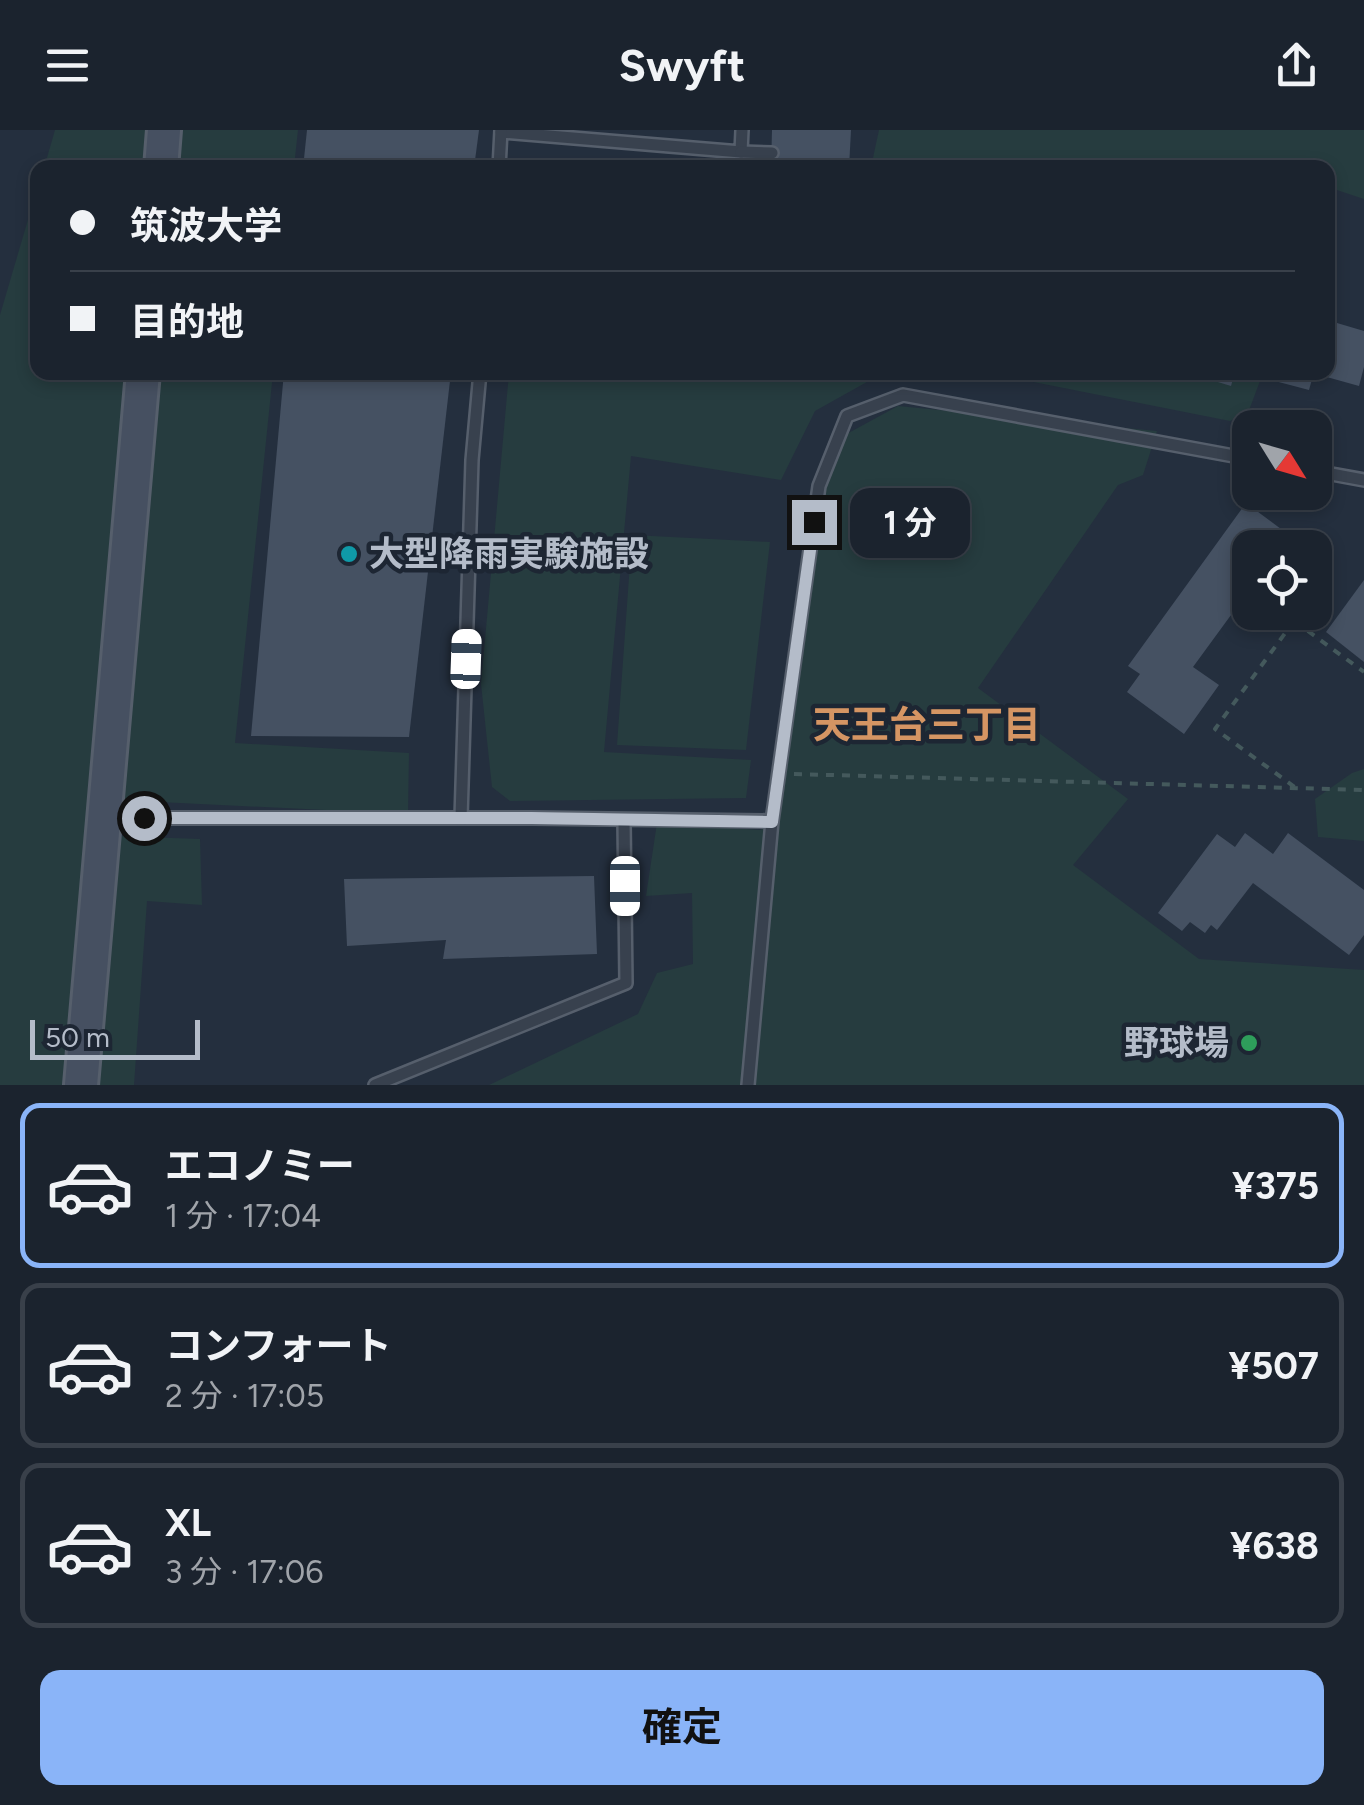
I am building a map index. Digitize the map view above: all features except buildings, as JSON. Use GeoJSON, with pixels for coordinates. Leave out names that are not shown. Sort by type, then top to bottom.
{"type":"FeatureCollection","features":[{"type":"Feature","properties":{"kind":"street"},"geometry":{"type":"LineString","coordinates":[[162,160],[164,130]]}},
{"type":"Feature","properties":{"kind":"street"},"geometry":{"type":"LineString","coordinates":[[80,1085],[142,380]]}},
{"type":"Feature","properties":{"kind":"lane"},"geometry":{"type":"LineString","coordinates":[[741,152],[742,130]]}},
{"type":"Feature","properties":{"kind":"lane"},"geometry":{"type":"LineString","coordinates":[[499,160],[501,131],[772,153]]}},
{"type":"Feature","properties":{"kind":"lane"},"geometry":{"type":"LineString","coordinates":[[461,818],[472,460],[479,380]]}},
{"type":"Feature","properties":{"kind":"lane"},"geometry":{"type":"LineString","coordinates":[[748,1085],[772,822],[819,486],[846,416],[903,395],[1232,456]]}},
{"type":"Feature","properties":{"kind":"lane"},"geometry":{"type":"LineString","coordinates":[[1332,474],[1364,480]]}},
{"type":"Feature","properties":{"kind":"lane"},"geometry":{"type":"LineString","coordinates":[[104,818],[772,822]]}},
{"type":"Feature","properties":{"kind":"lane"},"geometry":{"type":"LineString","coordinates":[[375,1085],[626,983],[624,821]]}},
{"type":"Feature","properties":{"kind":"path"},"geometry":{"type":"LineString","coordinates":[[1287,630],[1215,729],[1296,788]]}},
{"type":"Feature","properties":{"kind":"path"},"geometry":{"type":"LineString","coordinates":[[1306,630],[1364,672]]}},
{"type":"Feature","properties":{"kind":"path"},"geometry":{"type":"LineString","coordinates":[[778,773],[1364,790]]}},
{"type":"Feature","properties":{"kind":"green space"},"geometry":{"type":"Polygon","coordinates":[[[55,130],[152,130],[149,160],[46,160],[55,130]]]}},
{"type":"Feature","properties":{"kind":"green space"},"geometry":{"type":"Polygon","coordinates":[[[179,130],[298,130],[295,160],[177,160],[179,130]]]}},
{"type":"Feature","properties":{"kind":"green space"},"geometry":{"type":"Polygon","coordinates":[[[879,130],[1364,130],[1364,199],[1335,189],[1335,160],[873,160],[879,130]]]}},
{"type":"Feature","properties":{"kind":"green space"},"geometry":{"type":"Polygon","coordinates":[[[30,213],[30,380],[129,380],[67,1085],[0,1085],[0,315],[30,213]]]}},
{"type":"Feature","properties":{"kind":"green space"},"geometry":{"type":"Polygon","coordinates":[[[156,380],[272,380],[235,743],[409,753],[408,814],[119,800],[156,380]]]}},
{"type":"Feature","properties":{"kind":"green space"},"geometry":{"type":"Polygon","coordinates":[[[508,380],[870,380],[815,411],[781,480],[631,456],[604,752],[751,760],[746,798],[510,801],[492,787],[481,684],[508,380]]]}},
{"type":"Feature","properties":{"kind":"green space"},"geometry":{"type":"Polygon","coordinates":[[[1023,380],[1260,380],[1249,410],[1232,410],[1232,420],[1023,380]]]}},
{"type":"Feature","properties":{"kind":"green space"},"geometry":{"type":"Polygon","coordinates":[[[898,406],[1157,431],[1143,475],[1118,485],[978,688],[1128,799],[1073,865],[1199,959],[1364,970],[1364,1085],[489,1085],[638,1014],[657,973],[693,964],[692,893],[646,896],[657,823],[761,830],[788,764],[820,476],[843,436],[898,406]]]}},
{"type":"Feature","properties":{"kind":"green space"},"geometry":{"type":"Polygon","coordinates":[[[632,535],[770,542],[746,750],[617,745],[632,535]]]}},
{"type":"Feature","properties":{"kind":"green space"},"geometry":{"type":"Polygon","coordinates":[[[1364,769],[1364,841],[1318,837],[1315,799],[1364,769]]]}},
{"type":"Feature","properties":{"kind":"green space"},"geometry":{"type":"Polygon","coordinates":[[[116,836],[200,839],[202,905],[147,901],[134,1085],[94,1085],[116,836]]]}},
{"type":"Feature","properties":{"kind":"place","name":"大型降雨実験施設"},"geometry":{"type":"Point","coordinates":[349,554]}},
{"type":"Feature","properties":{"kind":"place","name":"野球場"},"geometry":{"type":"Point","coordinates":[1249,1043]}},
{"type":"Feature","properties":{"kind":"district","name":"天王台三丁目"},"geometry":{"type":"Point","coordinates":[927,725]}},
{"type":"Feature","properties":{"kind":"route"},"geometry":{"type":"LineString","coordinates":[[144,818],[772,822],[814,522]]}}]}
